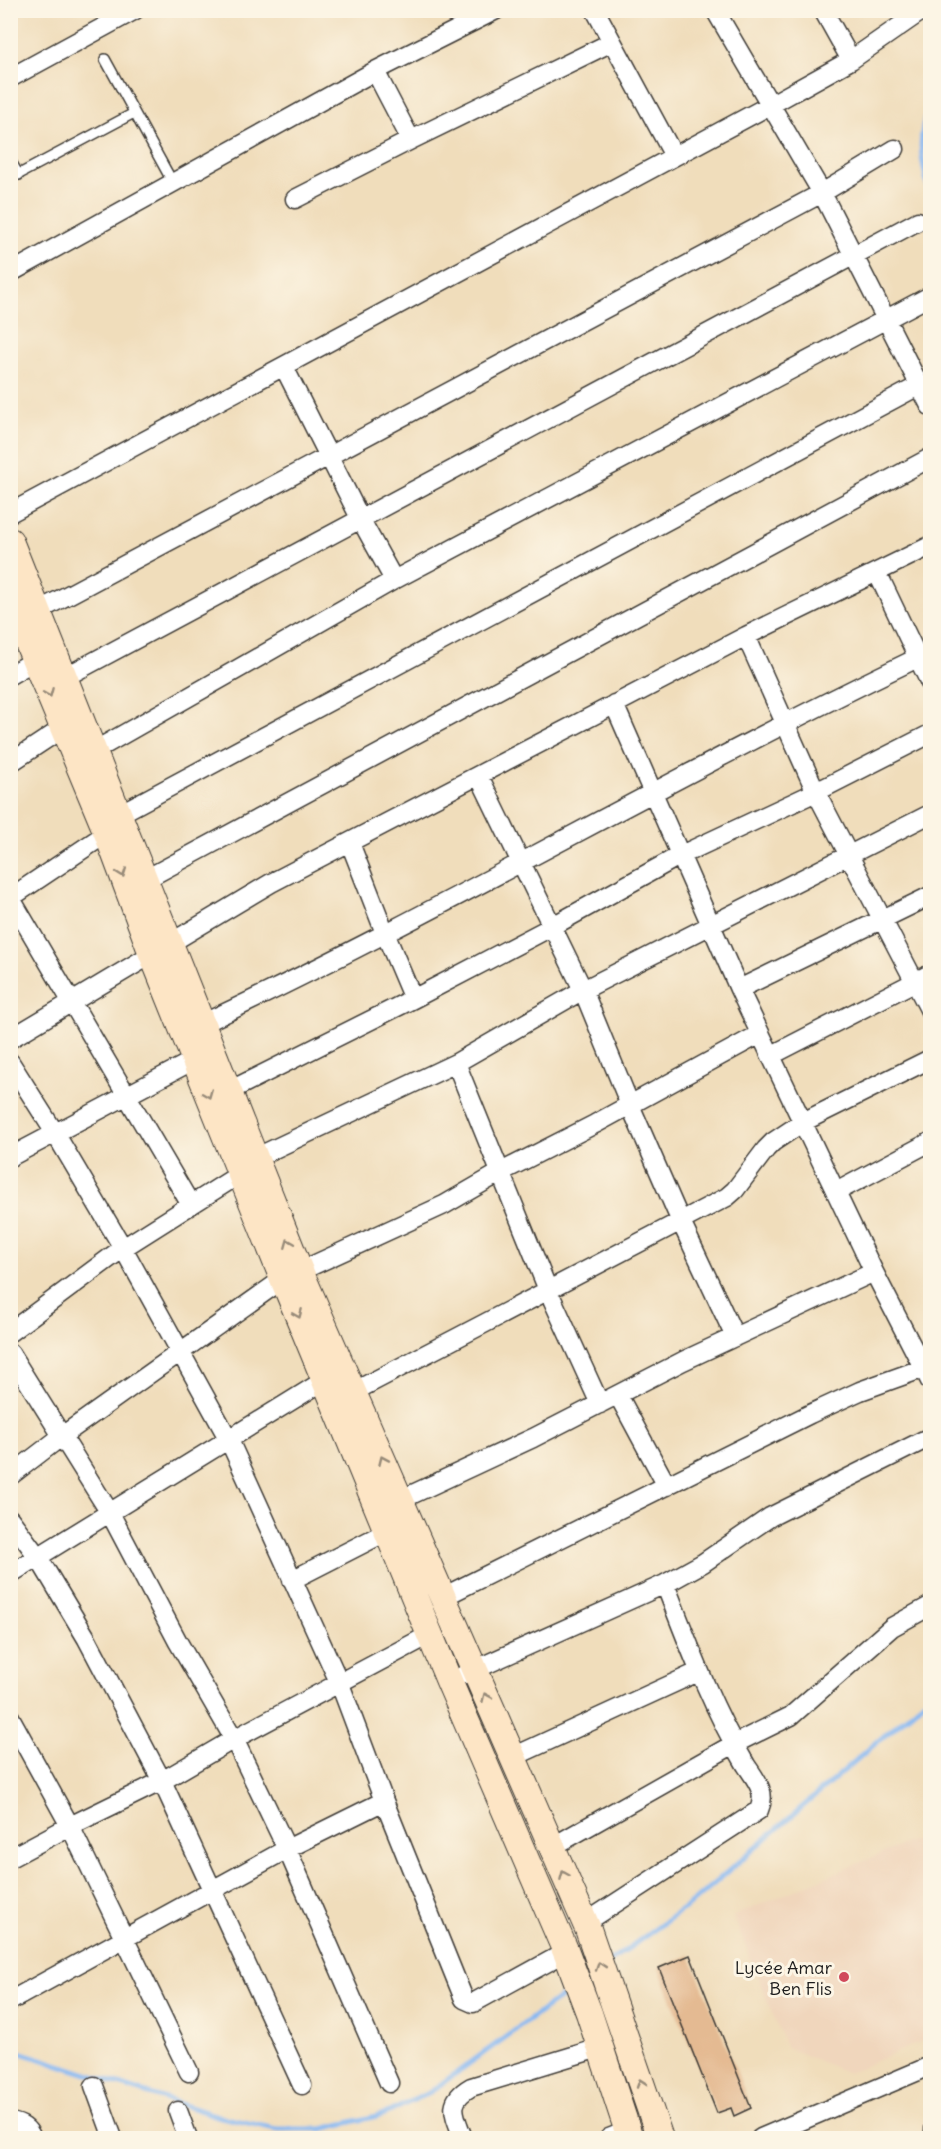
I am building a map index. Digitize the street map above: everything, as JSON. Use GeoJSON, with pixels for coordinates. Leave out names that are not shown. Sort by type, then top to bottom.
{"type":"FeatureCollection","features":[{"type":"Feature","properties":{"kind":"main road"},"geometry":{"type":"LineString","coordinates":[[10,541],[39,611],[45,655],[63,728],[110,823],[161,948],[202,1023],[229,1091],[248,1166]]}},
{"type":"Feature","properties":{"kind":"main road"},"geometry":{"type":"LineString","coordinates":[[10,600],[45,655],[65,677],[94,751],[110,823],[146,879],[161,948],[194,1060],[248,1166],[292,1275],[325,1380],[449,1681],[568,1958],[589,2013],[622,2136]]}},
{"type":"Feature","properties":{"kind":"main road"},"geometry":{"type":"LineString","coordinates":[[292,1275],[353,1392],[586,1926],[660,2139]]}},
{"type":"Feature","properties":{"kind":"street"},"geometry":{"type":"LineString","coordinates":[[10,78],[135,10]]}},
{"type":"Feature","properties":{"kind":"street"},"geometry":{"type":"LineString","coordinates":[[10,273],[375,71],[496,10]]}},
{"type":"Feature","properties":{"kind":"street"},"geometry":{"type":"LineString","coordinates":[[595,10],[674,156]]}},
{"type":"Feature","properties":{"kind":"street"},"geometry":{"type":"LineString","coordinates":[[716,10],[822,194],[930,406]]}},
{"type":"Feature","properties":{"kind":"street"},"geometry":{"type":"LineString","coordinates":[[823,10],[851,60]]}},
{"type":"Feature","properties":{"kind":"street"},"geometry":{"type":"LineString","coordinates":[[10,513],[770,105],[851,60],[923,10]]}},
{"type":"Feature","properties":{"kind":"street"},"geometry":{"type":"LineString","coordinates":[[295,199],[612,42]]}},
{"type":"Feature","properties":{"kind":"street"},"geometry":{"type":"LineString","coordinates":[[375,71],[411,140]]}},
{"type":"Feature","properties":{"kind":"street"},"geometry":{"type":"LineString","coordinates":[[39,611],[822,194],[895,149]]}},
{"type":"Feature","properties":{"kind":"street"},"geometry":{"type":"LineString","coordinates":[[65,677],[918,221]]}},
{"type":"Feature","properties":{"kind":"street"},"geometry":{"type":"LineString","coordinates":[[94,751],[394,579],[930,296]]}},
{"type":"Feature","properties":{"kind":"street"},"geometry":{"type":"LineString","coordinates":[[284,367],[361,520],[394,579]]}},
{"type":"Feature","properties":{"kind":"street"},"geometry":{"type":"LineString","coordinates":[[191,1205],[11,898],[110,823],[920,385]]}},
{"type":"Feature","properties":{"kind":"street"},"geometry":{"type":"LineString","coordinates":[[146,879],[930,458]]}},
{"type":"Feature","properties":{"kind":"street"},"geometry":{"type":"LineString","coordinates":[[10,1039],[271,884],[746,636],[930,546]]}},
{"type":"Feature","properties":{"kind":"street"},"geometry":{"type":"LineString","coordinates":[[877,572],[924,655],[930,683]]}},
{"type":"Feature","properties":{"kind":"street"},"geometry":{"type":"LineString","coordinates":[[746,636],[847,855],[881,920],[923,978],[930,1011]]}},
{"type":"Feature","properties":{"kind":"street"},"geometry":{"type":"LineString","coordinates":[[10,675],[45,655]]}},
{"type":"Feature","properties":{"kind":"street"},"geometry":{"type":"LineString","coordinates":[[202,1023],[303,976],[521,863],[651,792],[924,655]]}},
{"type":"Feature","properties":{"kind":"street"},"geometry":{"type":"LineString","coordinates":[[443,1597],[860,1391],[927,1374],[874,1272],[772,1054],[760,1034],[679,856],[614,704]]}},
{"type":"Feature","properties":{"kind":"street"},"geometry":{"type":"LineString","coordinates":[[10,763],[63,728]]}},
{"type":"Feature","properties":{"kind":"street"},"geometry":{"type":"LineString","coordinates":[[229,1091],[551,927],[679,856],[816,792],[930,734]]}},
{"type":"Feature","properties":{"kind":"street"},"geometry":{"type":"LineString","coordinates":[[479,776],[583,990],[681,1222],[735,1337]]}},
{"type":"Feature","properties":{"kind":"street"},"geometry":{"type":"LineString","coordinates":[[10,1332],[123,1248],[248,1166],[456,1063],[583,990],[930,814]]}},
{"type":"Feature","properties":{"kind":"street"},"geometry":{"type":"LineString","coordinates":[[350,843],[413,999]]}},
{"type":"Feature","properties":{"kind":"street"},"geometry":{"type":"LineString","coordinates":[[739,989],[930,896]]}},
{"type":"Feature","properties":{"kind":"street"},"geometry":{"type":"LineString","coordinates":[[772,1054],[923,978]]}},
{"type":"Feature","properties":{"kind":"street"},"geometry":{"type":"LineString","coordinates":[[10,1476],[62,1436],[292,1275],[444,1205],[501,1172],[760,1034]]}},
{"type":"Feature","properties":{"kind":"street"},"geometry":{"type":"LineString","coordinates":[[353,1392],[727,1197],[766,1149],[803,1122],[930,1059]]}},
{"type":"Feature","properties":{"kind":"street"},"geometry":{"type":"LineString","coordinates":[[10,1158],[194,1060]]}},
{"type":"Feature","properties":{"kind":"street"},"geometry":{"type":"LineString","coordinates":[[10,1062],[123,1248],[229,1440],[340,1684],[384,1801],[464,1999],[473,2003],[568,1958]]}},
{"type":"Feature","properties":{"kind":"street"},"geometry":{"type":"LineString","coordinates":[[456,1063],[548,1290],[600,1404]]}},
{"type":"Feature","properties":{"kind":"street"},"geometry":{"type":"LineString","coordinates":[[836,1192],[930,1142]]}},
{"type":"Feature","properties":{"kind":"street"},"geometry":{"type":"LineString","coordinates":[[400,1500],[874,1272]]}},
{"type":"Feature","properties":{"kind":"street"},"geometry":{"type":"LineString","coordinates":[[10,1353],[110,1514],[178,1642],[234,1739],[287,1849],[388,2084]]}},
{"type":"Feature","properties":{"kind":"street"},"geometry":{"type":"LineString","coordinates":[[10,1574],[325,1380]]}},
{"type":"Feature","properties":{"kind":"street"},"geometry":{"type":"LineString","coordinates":[[618,1395],[668,1486]]}},
{"type":"Feature","properties":{"kind":"street"},"geometry":{"type":"LineString","coordinates":[[449,1681],[665,1584],[703,1563],[770,1517],[930,1437]]}},
{"type":"Feature","properties":{"kind":"street"},"geometry":{"type":"LineString","coordinates":[[10,1519],[38,1557],[87,1639],[162,1781],[211,1892],[302,2085]]}},
{"type":"Feature","properties":{"kind":"street"},"geometry":{"type":"LineString","coordinates":[[292,1580],[388,1531]]}},
{"type":"Feature","properties":{"kind":"street"},"geometry":{"type":"LineString","coordinates":[[586,1926],[759,1810],[763,1801],[761,1789],[734,1744],[699,1672],[665,1584]]}},
{"type":"Feature","properties":{"kind":"street"},"geometry":{"type":"LineString","coordinates":[[552,1847],[734,1744],[791,1716],[892,1627],[930,1606]]}},
{"type":"Feature","properties":{"kind":"street"},"geometry":{"type":"LineString","coordinates":[[10,1858],[162,1781],[234,1739],[431,1634]]}},
{"type":"Feature","properties":{"kind":"street"},"geometry":{"type":"LineString","coordinates":[[513,1757],[699,1672]]}},
{"type":"Feature","properties":{"kind":"street"},"geometry":{"type":"LineString","coordinates":[[10,1717],[70,1826],[189,2072]]}},
{"type":"Feature","properties":{"kind":"street"},"geometry":{"type":"LineString","coordinates":[[10,2001],[287,1849],[384,1801]]}},
{"type":"Feature","properties":{"kind":"street"},"geometry":{"type":"LineString","coordinates":[[463,2139],[454,2113],[454,2102],[460,2094],[471,2087],[599,2048]]}},
{"type":"Feature","properties":{"kind":"street"},"geometry":{"type":"LineString","coordinates":[[761,2139],[930,2066]]}},
{"type":"Feature","properties":{"kind":"street"},"geometry":{"type":"LineString","coordinates":[[94,2086],[113,2139]]}},
{"type":"Feature","properties":{"kind":"street"},"geometry":{"type":"LineString","coordinates":[[178,2111],[188,2139]]}},
{"type":"Feature","properties":{"kind":"street"},"geometry":{"type":"LineString","coordinates":[[10,2122],[29,2130],[32,2139]]}},
{"type":"Feature","properties":{"kind":"lane"},"geometry":{"type":"LineString","coordinates":[[105,59],[173,183]]}},
{"type":"Feature","properties":{"kind":"lane"},"geometry":{"type":"LineString","coordinates":[[10,160],[15,176],[134,112]]}},
{"type":"Feature","properties":{"kind":"lane"},"geometry":{"type":"LineString","coordinates":[[929,2139],[930,2125]]}},
{"type":"Feature","properties":{"kind":"shaded area","name":"Lycée Amar Ben Flis"},"geometry":{"type":"Polygon","coordinates":[[[930,1833],[930,2038],[848,2073],[786,2047],[733,1916],[930,1833]]]}},
{"type":"Feature","properties":{"kind":"building"},"geometry":{"type":"Polygon","coordinates":[[[690,1955],[751,2108],[734,2116],[731,2108],[717,2113],[659,1968],[690,1955]]]}},
{"type":"Feature","properties":{"kind":"waterway"},"geometry":{"type":"LineString","coordinates":[[930,104],[921,139],[924,170],[930,194]]}},
{"type":"Feature","properties":{"kind":"waterway"},"geometry":{"type":"LineString","coordinates":[[608,1963],[694,1901],[930,1696]]}},
{"type":"Feature","properties":{"kind":"waterway"},"geometry":{"type":"LineString","coordinates":[[10,2049],[221,2117],[276,2129],[322,2129],[385,2114],[430,2092],[572,1989]]}},
{"type":"Feature","properties":{"kind":"place","name":"Lycée Amar Ben Flis"},"geometry":{"type":"Point","coordinates":[844,1977]}}]}
